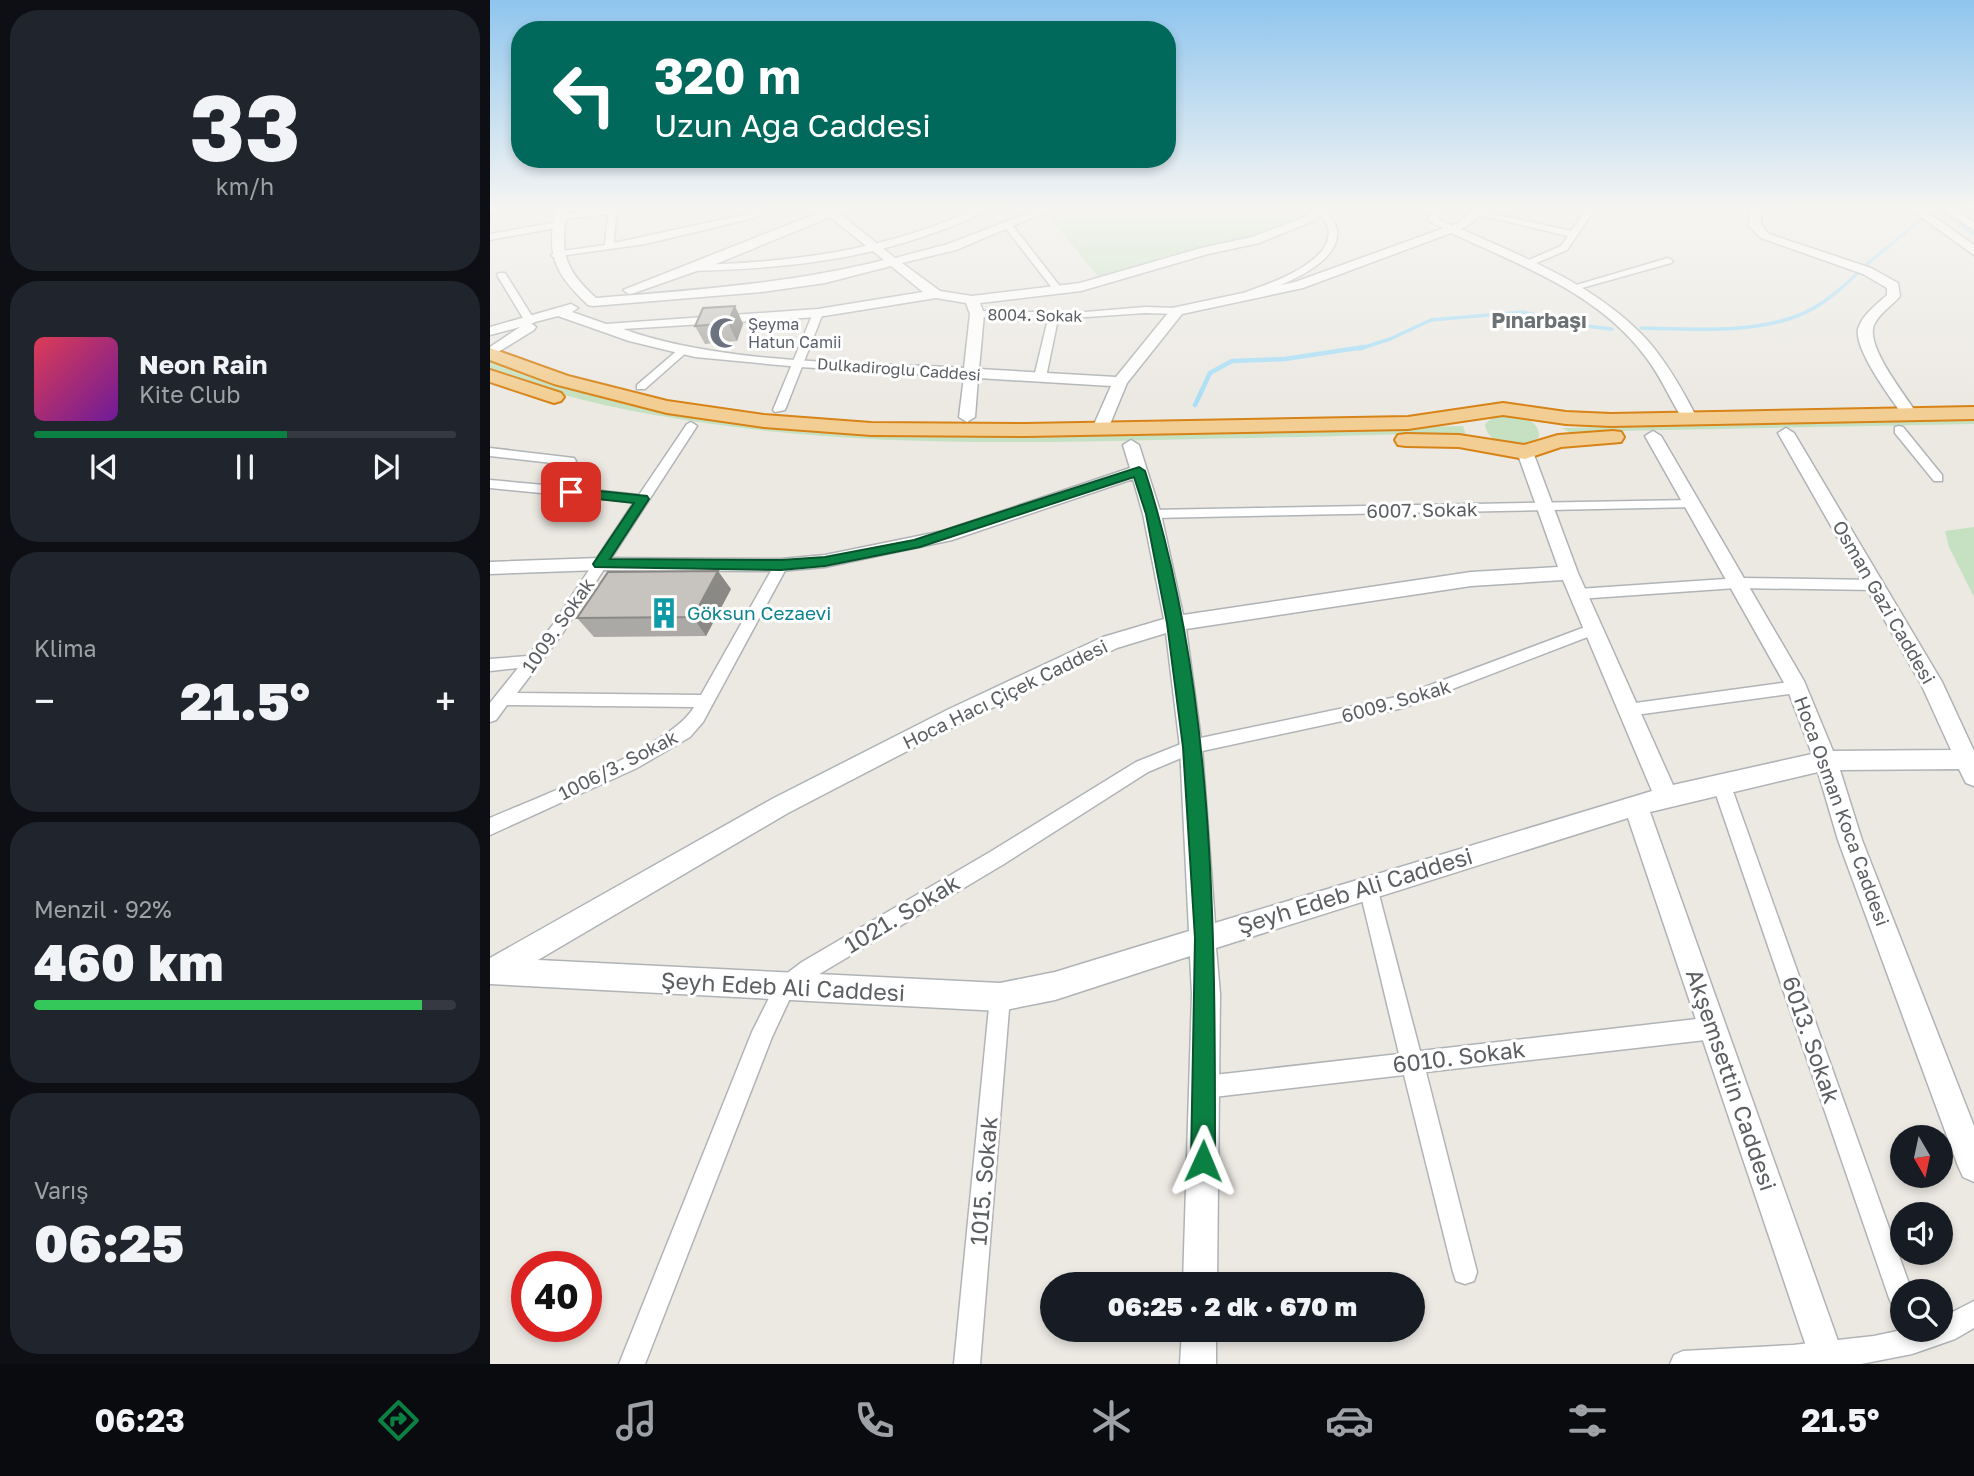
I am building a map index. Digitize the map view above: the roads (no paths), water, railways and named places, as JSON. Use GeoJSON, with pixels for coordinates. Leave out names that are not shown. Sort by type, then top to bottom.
{"type":"FeatureCollection","features":[{"type":"Feature","properties":{"kind":"highway"},"geometry":{"type":"LineString","coordinates":[[490,354],[550,376],[627,398],[764,421],[911,430],[1426,422],[1503,409],[1595,420],[1689,418],[1904,422],[1974,429]]}},
{"type":"Feature","properties":{"kind":"highway"},"geometry":{"type":"LineString","coordinates":[[494,381],[613,412],[772,438],[847,444],[964,447],[1432,440],[1525,452],[1546,444],[1581,438],[1786,433],[1904,422],[1974,412]]}},
{"type":"Feature","properties":{"kind":"highway"},"geometry":{"type":"LineString","coordinates":[[1489,411],[1478,418],[1475,427],[1480,438],[1496,447]]}},
{"type":"Feature","properties":{"kind":"highway"},"geometry":{"type":"LineString","coordinates":[[1526,412],[1540,419],[1550,430],[1546,444]]}},
{"type":"Feature","properties":{"kind":"street"},"geometry":{"type":"LineString","coordinates":[[564,273],[593,302],[801,283],[849,273]]}},
{"type":"Feature","properties":{"kind":"street"},"geometry":{"type":"LineString","coordinates":[[490,331],[593,302],[677,273]]}},
{"type":"Feature","properties":{"kind":"street"},"geometry":{"type":"LineString","coordinates":[[906,273],[936,294]]}},
{"type":"Feature","properties":{"kind":"street"},"geometry":{"type":"LineString","coordinates":[[1045,273],[1059,291]]}},
{"type":"Feature","properties":{"kind":"street"},"geometry":{"type":"LineString","coordinates":[[600,326],[818,313],[936,294],[972,300],[1059,291],[1135,273]]}},
{"type":"Feature","properties":{"kind":"street"},"geometry":{"type":"LineString","coordinates":[[1243,296],[1282,282],[1298,273]]}},
{"type":"Feature","properties":{"kind":"street"},"geometry":{"type":"LineString","coordinates":[[1100,429],[1120,382],[1177,311],[1309,282],[1334,273]]}},
{"type":"Feature","properties":{"kind":"street"},"geometry":{"type":"LineString","coordinates":[[1543,273],[1617,318],[1645,345],[1689,418]]}},
{"type":"Feature","properties":{"kind":"street"},"geometry":{"type":"LineString","coordinates":[[1572,288],[1627,273]]}},
{"type":"Feature","properties":{"kind":"street"},"geometry":{"type":"LineString","coordinates":[[1870,273],[1893,286],[1893,296],[1870,320],[1864,335],[1904,422],[1938,478]]}},
{"type":"Feature","properties":{"kind":"street"},"geometry":{"type":"LineString","coordinates":[[502,275],[536,319]]}},
{"type":"Feature","properties":{"kind":"street"},"geometry":{"type":"LineString","coordinates":[[967,417],[977,314],[972,300]]}},
{"type":"Feature","properties":{"kind":"street","name":"8004. Sokak"},"geometry":{"type":"LineString","coordinates":[[977,314],[1054,316],[1177,311]]}},
{"type":"Feature","properties":{"kind":"street","name":"Dulkadiroğlu Caddesi"},"geometry":{"type":"LineString","coordinates":[[560,312],[683,351],[800,363],[1120,382]]}},
{"type":"Feature","properties":{"kind":"street"},"geometry":{"type":"LineString","coordinates":[[779,410],[818,313]]}},
{"type":"Feature","properties":{"kind":"street"},"geometry":{"type":"LineString","coordinates":[[1040,377],[1054,316]]}},
{"type":"Feature","properties":{"kind":"street"},"geometry":{"type":"LineString","coordinates":[[490,354],[536,319]]}},
{"type":"Feature","properties":{"kind":"street"},"geometry":{"type":"LineString","coordinates":[[641,387],[683,351]]}},
{"type":"Feature","properties":{"kind":"street","name":"1009. Sokak"},"geometry":{"type":"LineString","coordinates":[[490,715],[535,661],[691,426]]}},
{"type":"Feature","properties":{"kind":"street","name":"Osman Gazi Caddesi"},"geometry":{"type":"LineString","coordinates":[[1786,433],[1931,682],[1970,767]]}},
{"type":"Feature","properties":{"kind":"street","name":"Hoca Osman Koca Caddesi"},"geometry":{"type":"LineString","coordinates":[[1653,436],[1741,584],[1797,687],[1826,761],[1850,840],[1974,1167]]}},
{"type":"Feature","properties":{"kind":"street"},"geometry":{"type":"LineString","coordinates":[[1130,444],[1152,514],[1175,623],[1191,747],[1205,938],[1200,1272]]}},
{"type":"Feature","properties":{"kind":"street"},"geometry":{"type":"LineString","coordinates":[[490,452],[570,461],[547,490]]}},
{"type":"Feature","properties":{"kind":"street"},"geometry":{"type":"LineString","coordinates":[[1525,452],[1569,573],[1666,796]]}},
{"type":"Feature","properties":{"kind":"street"},"geometry":{"type":"LineString","coordinates":[[490,568],[600,564],[781,565],[825,561],[915,544],[1139,471]]}},
{"type":"Feature","properties":{"kind":"street"},"geometry":{"type":"LineString","coordinates":[[490,484],[643,499]]}},
{"type":"Feature","properties":{"kind":"street","name":"6007. Sokak"},"geometry":{"type":"LineString","coordinates":[[1152,514],[1691,504]]}},
{"type":"Feature","properties":{"kind":"street","name":"1006/3. Sokak"},"geometry":{"type":"LineString","coordinates":[[490,827],[631,763],[684,732],[697,717],[781,565]]}},
{"type":"Feature","properties":{"kind":"street","name":"Hoca Hacı Çiçek Caddesi"},"geometry":{"type":"LineString","coordinates":[[491,972],[768,813],[909,740],[1110,642],[1175,623],[1431,583],[1569,573]]}},
{"type":"Feature","properties":{"kind":"street"},"geometry":{"type":"LineString","coordinates":[[1578,594],[1741,584],[1876,584]]}},
{"type":"Feature","properties":{"kind":"street","name":"6009. Sokak"},"geometry":{"type":"LineString","coordinates":[[1191,747],[1403,702],[1593,629]]}},
{"type":"Feature","properties":{"kind":"street"},"geometry":{"type":"LineString","coordinates":[[490,665],[535,661]]}},
{"type":"Feature","properties":{"kind":"street"},"geometry":{"type":"LineString","coordinates":[[1628,710],[1797,687]]}},
{"type":"Feature","properties":{"kind":"street"},"geometry":{"type":"LineString","coordinates":[[503,699],[706,701]]}},
{"type":"Feature","properties":{"kind":"street","name":"1021. Sokak"},"geometry":{"type":"LineString","coordinates":[[632,1364],[763,1032],[785,987],[809,969],[997,858],[1142,767],[1191,747]]}},
{"type":"Feature","properties":{"kind":"street","name":"Şeyh Edeb Ali Caddesi"},"geometry":{"type":"LineString","coordinates":[[491,972],[1000,997],[1055,986],[1666,796],[1826,761],[1970,767]]}},
{"type":"Feature","properties":{"kind":"street","name":"6013. Sokak"},"geometry":{"type":"LineString","coordinates":[[1721,783],[1895,1279]]}},
{"type":"Feature","properties":{"kind":"street","name":"Akşemsettin Caddesi"},"geometry":{"type":"LineString","coordinates":[[1636,805],[1826,1355]]}},
{"type":"Feature","properties":{"kind":"street"},"geometry":{"type":"LineString","coordinates":[[1368,887],[1465,1272]]}},
{"type":"Feature","properties":{"kind":"street","name":"1015. Sokak"},"geometry":{"type":"LineString","coordinates":[[967,1364],[1000,997]]}},
{"type":"Feature","properties":{"kind":"street","name":"6010. Sokak"},"geometry":{"type":"LineString","coordinates":[[1205,1087],[1714,1028]]}},
{"type":"Feature","properties":{"kind":"street"},"geometry":{"type":"LineString","coordinates":[[1953,1324],[1974,1314]]}},
{"type":"Feature","properties":{"kind":"street"},"geometry":{"type":"LineString","coordinates":[[1683,1364],[1826,1355],[1890,1341]]}},
{"type":"Feature","properties":{"kind":"street"},"geometry":{"type":"LineString","coordinates":[[1198,1364],[1199,1342]]}},
{"type":"Feature","properties":{"kind":"waterway"},"geometry":{"type":"LineString","coordinates":[[1641,328],[1720,329],[1779,322],[1814,308],[1858,273]]}},
{"type":"Feature","properties":{"kind":"waterway"},"geometry":{"type":"LineString","coordinates":[[1359,349],[1390,339],[1431,320],[1523,312],[1585,326],[1612,329]]}},
{"type":"Feature","properties":{"kind":"waterway"},"geometry":{"type":"LineString","coordinates":[[1195,405],[1210,373],[1232,361],[1285,359],[1364,347]]}},
{"type":"Feature","properties":{"kind":"place","name":"Şeyma Hatun Camii"},"geometry":{"type":"Point","coordinates":[725,333]}},
{"type":"Feature","properties":{"kind":"place","name":"Göksun Cezaevi"},"geometry":{"type":"Point","coordinates":[664,613]}},
{"type":"Feature","properties":{"kind":"district","name":"Pınarbaşı"},"geometry":{"type":"Point","coordinates":[1539,321]}}]}
